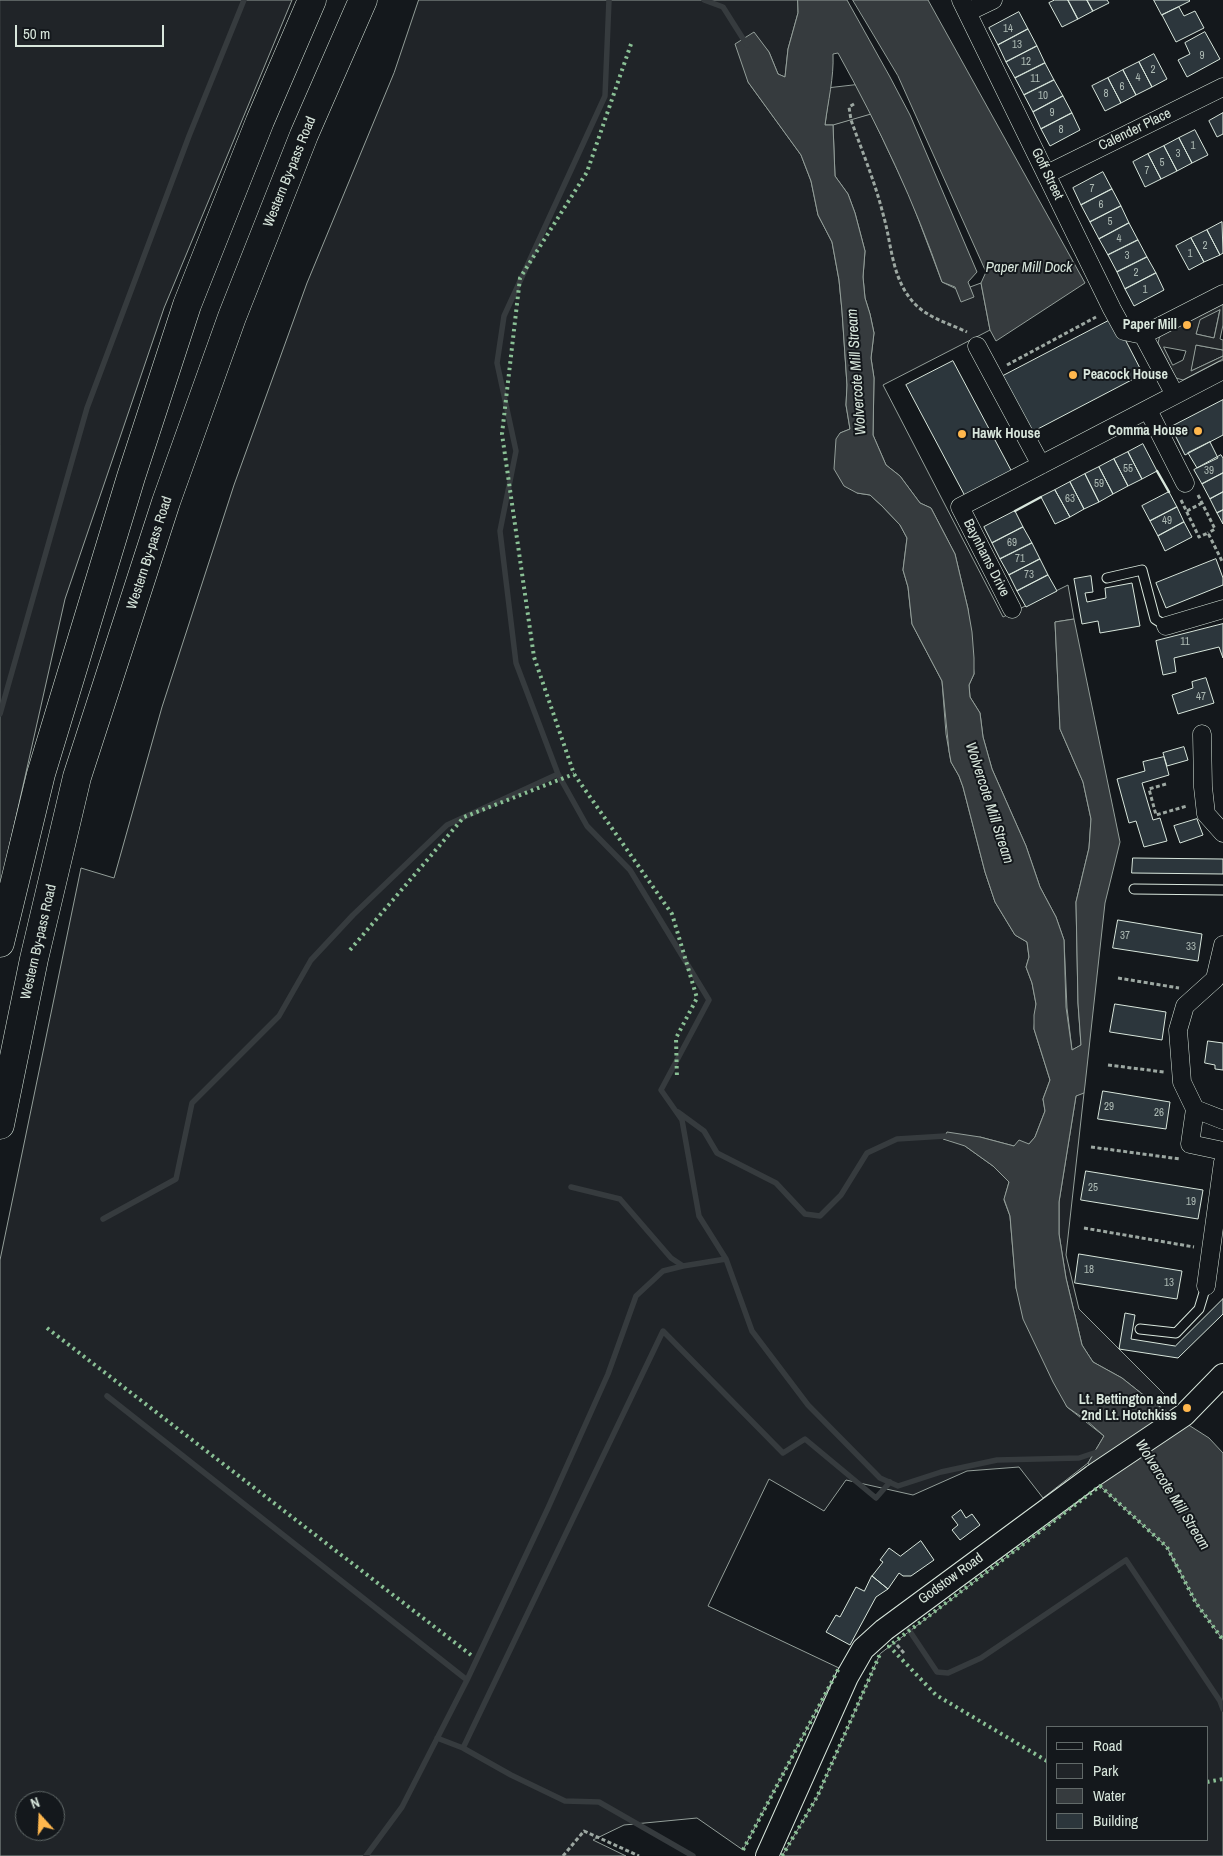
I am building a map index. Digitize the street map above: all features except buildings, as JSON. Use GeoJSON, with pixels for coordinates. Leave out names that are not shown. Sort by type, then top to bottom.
{"type":"FeatureCollection","features":[{"type":"Feature","properties":{"kind":"highway"},"geometry":{"type":"LineString","coordinates":[[0,943],[41,774],[128,487],[187,305],[260,121],[312,0]]}},
{"type":"Feature","properties":{"kind":"highway","name":"Western By-pass Road"},"geometry":{"type":"LineString","coordinates":[[0,1125],[34,959],[83,758],[166,502],[232,316],[304,135],[363,0]]}},
{"type":"Feature","properties":{"kind":"street"},"geometry":{"type":"LineString","coordinates":[[965,6],[993,0]]}},
{"type":"Feature","properties":{"kind":"street","name":"Goff Street"},"geometry":{"type":"LineString","coordinates":[[965,6],[1112,309],[1124,331],[1143,334]]}},
{"type":"Feature","properties":{"kind":"street","name":"Calender Place"},"geometry":{"type":"LineString","coordinates":[[1047,174],[1223,87]]}},
{"type":"Feature","properties":{"kind":"street"},"geometry":{"type":"LineString","coordinates":[[1176,395],[1143,334],[1223,294]]}},
{"type":"Feature","properties":{"kind":"street"},"geometry":{"type":"LineString","coordinates":[[977,346],[1040,465]]}},
{"type":"Feature","properties":{"kind":"street","name":"Baynhams Drive"},"geometry":{"type":"LineString","coordinates":[[1012,609],[960,507],[1223,370]]}},
{"type":"Feature","properties":{"kind":"street"},"geometry":{"type":"LineString","coordinates":[[1148,410],[1185,483]]}},
{"type":"Feature","properties":{"kind":"street"},"geometry":{"type":"LineString","coordinates":[[1166,626],[1223,609]]}},
{"type":"Feature","properties":{"kind":"street"},"geometry":{"type":"LineString","coordinates":[[1202,734],[1206,814],[1223,833]]}},
{"type":"Feature","properties":{"kind":"street"},"geometry":{"type":"LineString","coordinates":[[1223,945],[1215,979],[1185,1006],[1178,1030],[1182,1082],[1195,1109],[1190,1144],[1223,1151]]}},
{"type":"Feature","properties":{"kind":"street"},"geometry":{"type":"LineString","coordinates":[[1195,1109],[1223,1120]]}},
{"type":"Feature","properties":{"kind":"street"},"geometry":{"type":"LineString","coordinates":[[1206,1286],[1223,1162]]}},
{"type":"Feature","properties":{"kind":"street","name":"Godstow Road"},"geometry":{"type":"LineString","coordinates":[[767,1856],[847,1677],[863,1649],[897,1619],[1093,1476],[1184,1414],[1223,1375]]}},
{"type":"Feature","properties":{"kind":"lane"},"geometry":{"type":"LineString","coordinates":[[1107,578],[1142,570],[1154,619],[1166,626]]}},
{"type":"Feature","properties":{"kind":"lane"},"geometry":{"type":"LineString","coordinates":[[1134,889],[1223,890]]}},
{"type":"Feature","properties":{"kind":"lane"},"geometry":{"type":"LineString","coordinates":[[1140,1330],[1176,1333],[1199,1310],[1206,1286]]}},
{"type":"Feature","properties":{"kind":"path"},"geometry":{"type":"LineString","coordinates":[[854,104],[849,107],[851,120],[883,213],[896,274],[899,280],[914,304],[930,316],[971,333],[977,346]]}},
{"type":"Feature","properties":{"kind":"path"},"geometry":{"type":"LineString","coordinates":[[991,374],[1112,309]]}},
{"type":"Feature","properties":{"kind":"path"},"geometry":{"type":"LineString","coordinates":[[1191,480],[1202,503],[1215,529],[1199,537],[1175,488],[1191,480]]}},
{"type":"Feature","properties":{"kind":"path"},"geometry":{"type":"LineString","coordinates":[[1186,511],[1202,503]]}},
{"type":"Feature","properties":{"kind":"path"},"geometry":{"type":"LineString","coordinates":[[1208,533],[1223,563]]}},
{"type":"Feature","properties":{"kind":"path"},"geometry":{"type":"LineString","coordinates":[[1166,784],[1149,789],[1156,815],[1204,802]]}},
{"type":"Feature","properties":{"kind":"path"},"geometry":{"type":"LineString","coordinates":[[1118,978],[1201,991]]}},
{"type":"Feature","properties":{"kind":"path"},"geometry":{"type":"LineString","coordinates":[[1108,1065],[1181,1075]]}},
{"type":"Feature","properties":{"kind":"path"},"geometry":{"type":"LineString","coordinates":[[1091,1147],[1188,1161]]}},
{"type":"Feature","properties":{"kind":"path"},"geometry":{"type":"LineString","coordinates":[[1084,1228],[1211,1250]]}},
{"type":"Feature","properties":{"kind":"path"},"geometry":{"type":"LineString","coordinates":[[564,1856],[584,1831],[639,1856]]}},
{"type":"Feature","properties":{"kind":"green space"},"geometry":{"type":"Polygon","coordinates":[[[0,0],[292,0],[164,308],[65,599],[0,888],[0,0]]]}},
{"type":"Feature","properties":{"kind":"green space"},"geometry":{"type":"Polygon","coordinates":[[[419,0],[798,0],[798,13],[788,49],[785,77],[778,74],[769,52],[762,44],[748,82],[801,155],[811,181],[818,215],[832,242],[842,311],[847,385],[846,405],[850,429],[840,433],[857,493],[870,495],[900,525],[907,538],[903,570],[908,587],[912,624],[942,681],[946,734],[951,762],[963,787],[985,872],[995,902],[1015,935],[1027,942],[1029,957],[1026,967],[1032,983],[1036,1004],[1034,1029],[1050,1080],[1043,1099],[1045,1111],[1035,1137],[1029,1144],[1014,1146],[980,1137],[965,1146],[993,1166],[1009,1182],[1004,1200],[1010,1216],[1016,1288],[1067,1407],[1104,1436],[1088,1463],[1043,1498],[1019,1467],[967,1471],[913,1495],[846,1480],[824,1511],[769,1479],[708,1606],[839,1668],[743,1850],[697,1818],[624,1825],[593,1840],[626,1856],[0,1856],[0,1260],[81,868],[114,878],[162,707],[234,485],[307,283],[394,73],[419,0]]]}},
{"type":"Feature","properties":{"kind":"green space"},"geometry":{"type":"Polygon","coordinates":[[[871,114],[910,197],[942,282],[973,297],[970,287],[981,283],[990,330],[883,385],[1003,617],[1068,585],[1074,619],[1055,622],[1060,729],[1083,782],[1091,819],[1089,848],[1076,902],[1078,1003],[1081,1045],[1072,1050],[1067,1008],[1064,940],[1056,917],[1040,887],[1026,846],[992,769],[983,737],[980,713],[970,697],[969,685],[974,674],[968,609],[955,554],[931,508],[920,503],[900,476],[886,465],[873,435],[874,378],[871,358],[874,333],[865,298],[863,277],[865,251],[848,194],[835,176],[833,125],[871,114]]]}},
{"type":"Feature","properties":{"kind":"green space"},"geometry":{"type":"Polygon","coordinates":[[[1220,309],[1214,338],[1196,334],[1200,319],[1220,309]]]}},
{"type":"Feature","properties":{"kind":"green space"},"geometry":{"type":"Polygon","coordinates":[[[1196,345],[1223,350],[1223,356],[1191,371],[1196,345]]]}},
{"type":"Feature","properties":{"kind":"green space"},"geometry":{"type":"Polygon","coordinates":[[[1084,1093],[1066,1255],[1079,1309],[1177,1407],[1171,1414],[1122,1378],[1093,1362],[1082,1345],[1066,1278],[1059,1234],[1059,1202],[1076,1096],[1084,1093]]]}},
{"type":"Feature","properties":{"kind":"green space"},"geometry":{"type":"Polygon","coordinates":[[[1100,1486],[1167,1547],[1176,1566],[1223,1640],[1223,1856],[782,1856],[817,1797],[880,1654],[1100,1486]]]}},
{"type":"Feature","properties":{"kind":"shaded area"},"geometry":{"type":"Polygon","coordinates":[[[856,85],[871,114],[833,125],[825,125],[830,88],[856,85]]]}},
{"type":"Feature","properties":{"kind":"shaded area"},"geometry":{"type":"Polygon","coordinates":[[[1223,303],[1223,325],[1220,339],[1223,340],[1223,350],[1196,345],[1191,371],[1223,356],[1223,359],[1183,380],[1176,378],[1158,343],[1160,335],[1223,303]],[[1220,310],[1200,320],[1196,334],[1214,338],[1220,310]],[[1164,347],[1173,365],[1183,360],[1186,351],[1164,347]]]}},
{"type":"Feature","properties":{"kind":"water","name":"Wolvercote Mill Stream"},"geometry":{"type":"Polygon","coordinates":[[[798,0],[847,0],[910,115],[977,272],[968,282],[974,297],[961,302],[955,287],[942,282],[908,194],[882,137],[838,53],[833,54],[832,81],[825,125],[833,125],[835,176],[848,194],[865,251],[863,277],[865,298],[874,333],[871,358],[874,378],[873,435],[886,465],[900,476],[920,503],[931,508],[955,554],[972,632],[974,674],[969,685],[970,697],[980,713],[983,737],[992,769],[1026,846],[1040,887],[1056,917],[1064,940],[1066,1007],[1072,1050],[1081,1045],[1078,1003],[1076,902],[1089,848],[1091,819],[1083,782],[1060,729],[1055,622],[1074,619],[1120,842],[1105,903],[1084,1093],[1076,1096],[1059,1202],[1059,1234],[1066,1278],[1082,1345],[1093,1362],[1122,1378],[1151,1401],[1209,1438],[1223,1453],[1223,1640],[1196,1603],[1167,1547],[1100,1486],[1088,1463],[1104,1436],[1067,1407],[1023,1319],[1016,1288],[1010,1216],[1004,1199],[1009,1182],[993,1166],[965,1146],[943,1139],[947,1132],[980,1137],[1014,1146],[1019,1140],[1029,1144],[1035,1137],[1045,1111],[1043,1099],[1050,1080],[1034,1029],[1036,1004],[1032,983],[1026,967],[1029,957],[1027,942],[1015,935],[995,902],[985,872],[963,787],[951,762],[942,681],[912,624],[908,587],[903,570],[907,538],[900,525],[882,506],[870,495],[857,493],[844,486],[834,469],[836,439],[840,433],[850,429],[846,405],[847,385],[842,311],[832,242],[818,215],[811,181],[801,155],[748,82],[735,44],[754,32],[769,52],[778,74],[785,77],[788,49],[798,13],[798,0]]]}},
{"type":"Feature","properties":{"kind":"water","name":"Paper Mill Dock"},"geometry":{"type":"Polygon","coordinates":[[[853,0],[928,0],[1085,283],[996,341],[990,330],[981,283],[986,272],[898,76],[853,0]]]}},
{"type":"Feature","properties":{"kind":"waterway"},"geometry":{"type":"LineString","coordinates":[[0,714],[87,408],[189,136],[244,0]]}},
{"type":"Feature","properties":{"kind":"waterway"},"geometry":{"type":"LineString","coordinates":[[558,774],[516,663],[500,531],[516,451],[497,363],[504,316],[605,96],[609,0]]}},
{"type":"Feature","properties":{"kind":"waterway"},"geometry":{"type":"LineString","coordinates":[[704,0],[723,7],[747,45]]}},
{"type":"Feature","properties":{"kind":"waterway"},"geometry":{"type":"LineString","coordinates":[[103,1219],[176,1179],[192,1103],[279,1016],[311,960],[353,915],[447,825],[558,774],[587,826],[630,870],[709,1000],[661,1090],[682,1120],[699,1216],[726,1259],[752,1331],[808,1405],[880,1478],[898,1486],[941,1472],[997,1460],[1079,1458],[1100,1451]]}},
{"type":"Feature","properties":{"kind":"waterway"},"geometry":{"type":"LineString","coordinates":[[678,1112],[704,1131],[717,1153],[776,1183],[805,1214],[820,1216],[841,1195],[867,1153],[897,1139],[945,1136],[951,1138]]}},
{"type":"Feature","properties":{"kind":"waterway"},"geometry":{"type":"LineString","coordinates":[[571,1187],[620,1199],[671,1258],[683,1266],[726,1259]]}},
{"type":"Feature","properties":{"kind":"waterway"},"geometry":{"type":"LineString","coordinates":[[366,1856],[402,1807],[467,1680],[548,1508],[608,1374],[636,1296],[663,1271],[683,1266]]}},
{"type":"Feature","properties":{"kind":"waterway"},"geometry":{"type":"LineString","coordinates":[[463,1748],[663,1331],[783,1453],[805,1439],[876,1498],[890,1482]]}},
{"type":"Feature","properties":{"kind":"waterway"},"geometry":{"type":"LineString","coordinates":[[107,1396],[467,1680]]}},
{"type":"Feature","properties":{"kind":"waterway"},"geometry":{"type":"LineString","coordinates":[[909,1630],[937,1672],[948,1673],[981,1658],[1126,1560],[1220,1701],[1223,1709]]}},
{"type":"Feature","properties":{"kind":"waterway"},"geometry":{"type":"LineString","coordinates":[[437,1738],[463,1748],[511,1775],[565,1801],[599,1802],[693,1856]]}},
{"type":"Feature","properties":{"kind":"hedge"},"geometry":{"type":"LineString","coordinates":[[631,44],[587,172],[520,278],[502,434],[534,657],[574,774],[672,914],[697,998],[676,1038],[677,1079]]}},
{"type":"Feature","properties":{"kind":"hedge"},"geometry":{"type":"LineString","coordinates":[[350,950],[464,817],[574,774]]}},
{"type":"Feature","properties":{"kind":"hedge"},"geometry":{"type":"LineString","coordinates":[[47,1328],[471,1655]]}},
{"type":"Feature","properties":{"kind":"hedge"},"geometry":{"type":"LineString","coordinates":[[1046,1760],[936,1695],[889,1646],[1100,1486],[1167,1547],[1196,1603],[1223,1640]]}},
{"type":"Feature","properties":{"kind":"hedge"},"geometry":{"type":"LineString","coordinates":[[782,1856],[817,1797],[880,1654]]}},
{"type":"Feature","properties":{"kind":"hedge"},"geometry":{"type":"LineString","coordinates":[[743,1850],[839,1668]]}},
{"type":"Feature","properties":{"kind":"hedge"},"geometry":{"type":"LineString","coordinates":[[1208,1782],[1223,1779]]}},
{"type":"Feature","properties":{"kind":"wall"},"geometry":{"type":"LineString","coordinates":[[1157,471],[1169,492]]}},
{"type":"Feature","properties":{"kind":"wall"},"geometry":{"type":"LineString","coordinates":[[1015,511],[1041,497]]}},
{"type":"Feature","properties":{"kind":"place","name":"Paper Mill"},"geometry":{"type":"Point","coordinates":[1187,325]}},
{"type":"Feature","properties":{"kind":"place","name":"Peacock House"},"geometry":{"type":"Point","coordinates":[1073,375]}},
{"type":"Feature","properties":{"kind":"place","name":"Comma House"},"geometry":{"type":"Point","coordinates":[1198,431]}},
{"type":"Feature","properties":{"kind":"place","name":"Hawk House"},"geometry":{"type":"Point","coordinates":[962,434]}},
{"type":"Feature","properties":{"kind":"place","name":"Lt. Bettington and 2nd Lt. Hotchkiss"},"geometry":{"type":"Point","coordinates":[1187,1408]}}]}
